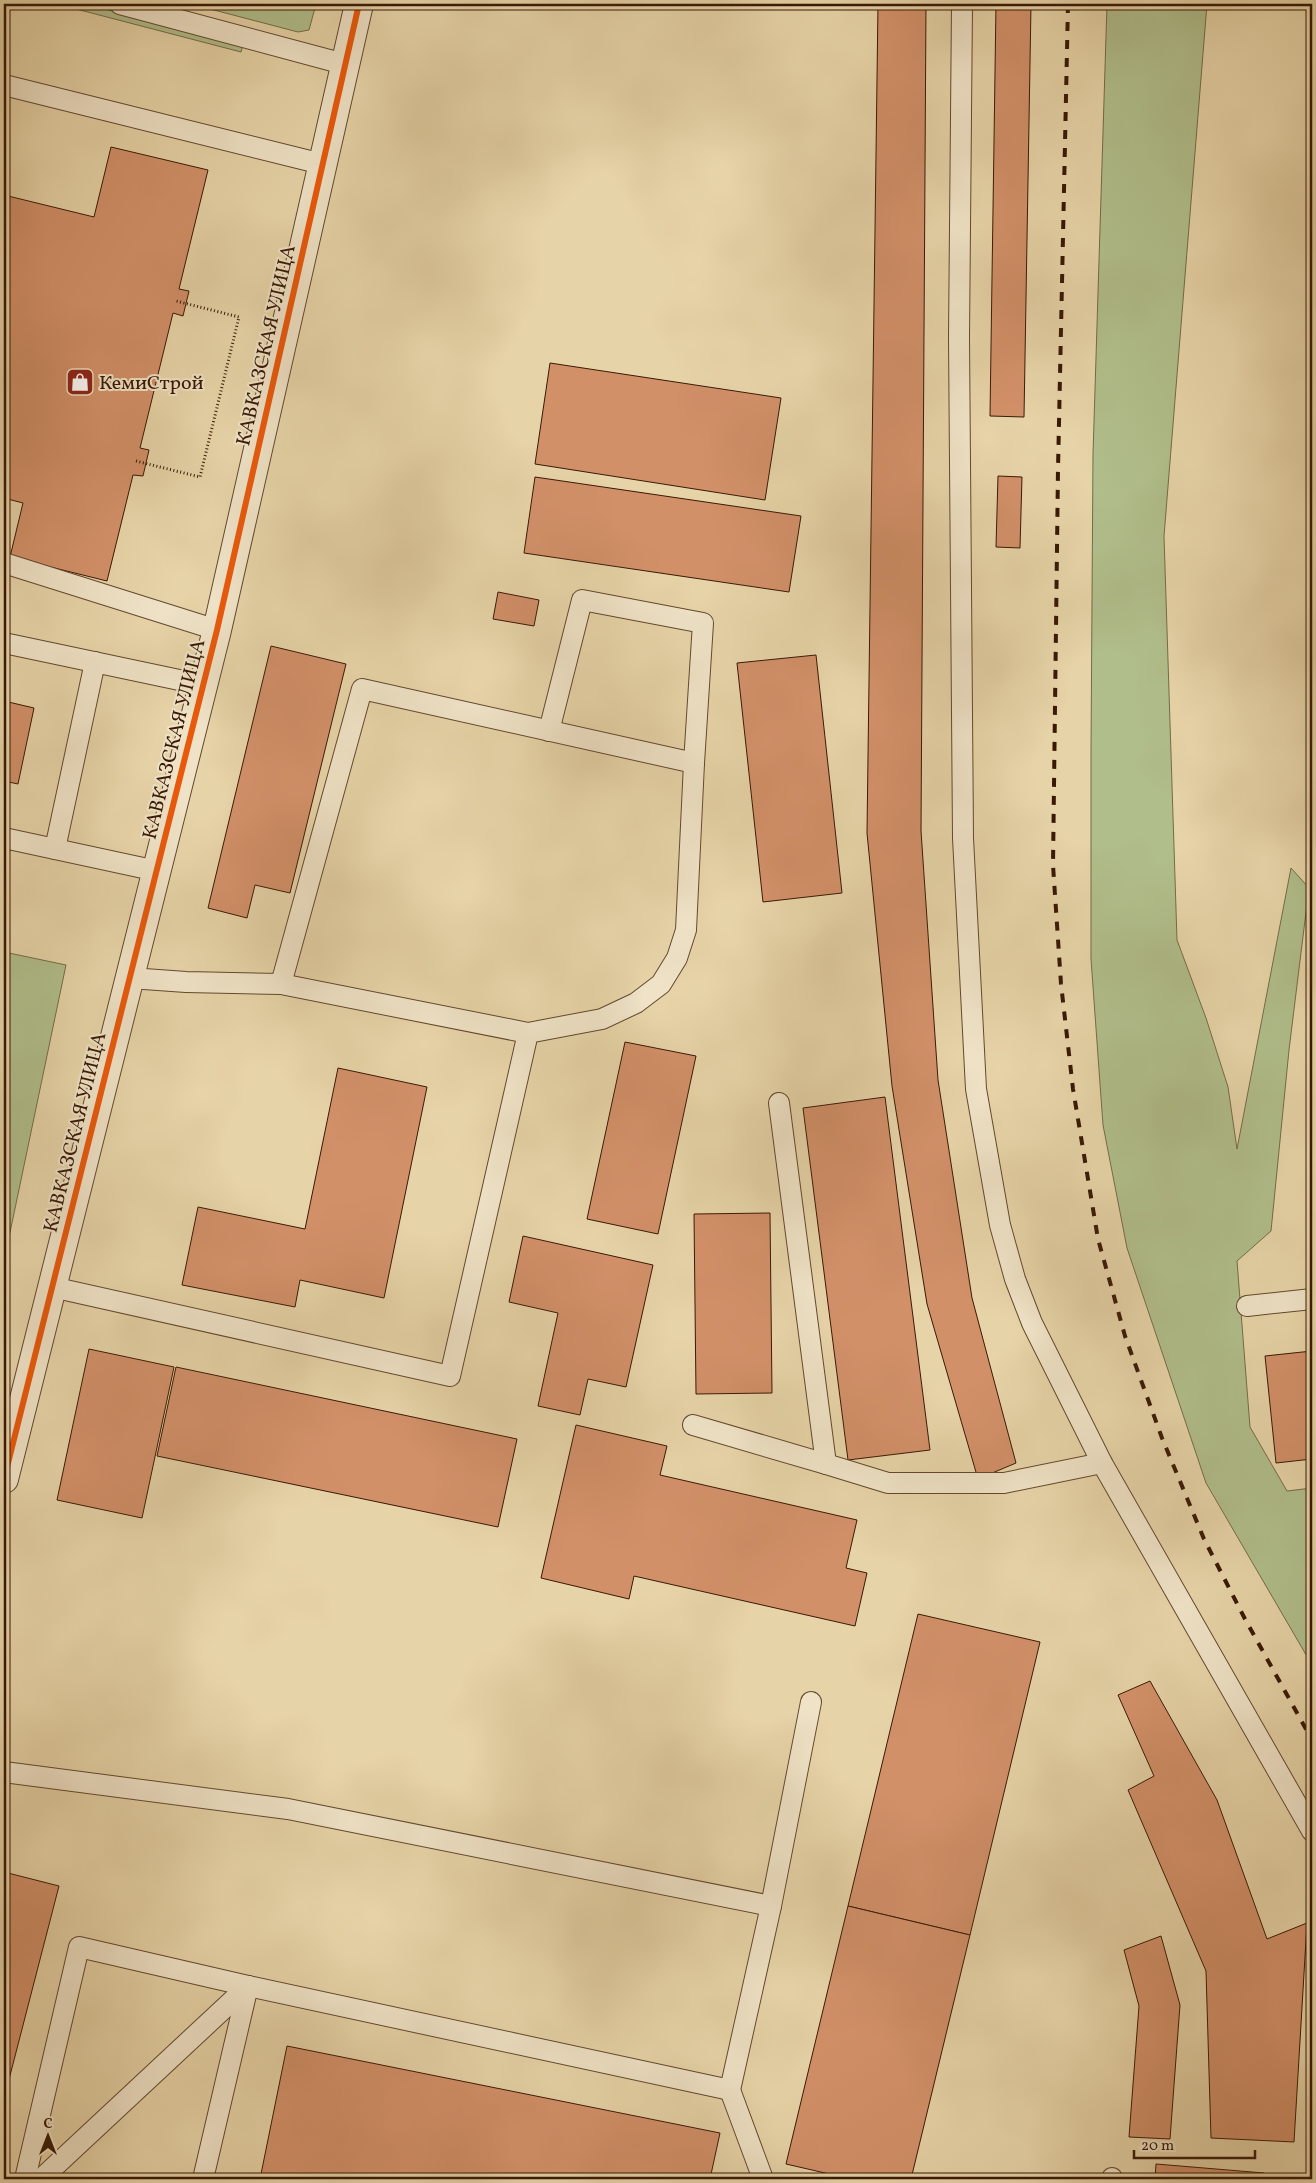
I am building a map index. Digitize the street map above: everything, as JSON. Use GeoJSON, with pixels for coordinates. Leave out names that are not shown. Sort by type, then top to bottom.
{"type":"FeatureCollection","features":[{"type":"Feature","properties":{"kind":"street","name":"КАВКАЗСКАЯ УЛИЦА"},"geometry":{"type":"LineString","coordinates":[[4,1479],[217,630],[358,4]]}},
{"type":"Feature","properties":{"kind":"lane"},"geometry":{"type":"LineString","coordinates":[[120,4],[344,64]]}},
{"type":"Feature","properties":{"kind":"lane"},"geometry":{"type":"LineString","coordinates":[[962,4],[959,348],[963,838],[976,1089],[1000,1226],[1015,1279],[1032,1323],[1102,1462],[1312,1831]]}},
{"type":"Feature","properties":{"kind":"lane"},"geometry":{"type":"LineString","coordinates":[[4,84],[322,164]]}},
{"type":"Feature","properties":{"kind":"lane"},"geometry":{"type":"LineString","coordinates":[[4,563],[217,630]]}},
{"type":"Feature","properties":{"kind":"lane"},"geometry":{"type":"LineString","coordinates":[[130,978],[186,982],[281,984],[528,1033],[602,1019],[636,1003],[661,984],[677,958],[686,930],[703,623],[582,600],[549,731]]}},
{"type":"Feature","properties":{"kind":"lane"},"geometry":{"type":"LineString","coordinates":[[4,643],[203,685]]}},
{"type":"Feature","properties":{"kind":"lane"},"geometry":{"type":"LineString","coordinates":[[55,849],[95,662]]}},
{"type":"Feature","properties":{"kind":"lane"},"geometry":{"type":"LineString","coordinates":[[281,984],[362,689],[694,764]]}},
{"type":"Feature","properties":{"kind":"lane"},"geometry":{"type":"LineString","coordinates":[[4,838],[157,870]]}},
{"type":"Feature","properties":{"kind":"lane"},"geometry":{"type":"LineString","coordinates":[[52,1287],[450,1376],[528,1033]]}},
{"type":"Feature","properties":{"kind":"lane"},"geometry":{"type":"LineString","coordinates":[[779,1103],[826,1464]]}},
{"type":"Feature","properties":{"kind":"lane"},"geometry":{"type":"LineString","coordinates":[[1247,1306],[1312,1299]]}},
{"type":"Feature","properties":{"kind":"lane"},"geometry":{"type":"LineString","coordinates":[[693,1426],[888,1483],[1004,1483],[1102,1462]]}},
{"type":"Feature","properties":{"kind":"lane"},"geometry":{"type":"LineString","coordinates":[[763,2179],[730,2090],[771,1906],[810,1702]]}},
{"type":"Feature","properties":{"kind":"lane"},"geometry":{"type":"LineString","coordinates":[[4,1772],[288,1809],[771,1906]]}},
{"type":"Feature","properties":{"kind":"lane"},"geometry":{"type":"LineString","coordinates":[[25,2179],[80,1947],[248,1986],[730,2090]]}},
{"type":"Feature","properties":{"kind":"lane"},"geometry":{"type":"LineString","coordinates":[[41,2179],[248,1986]]}},
{"type":"Feature","properties":{"kind":"lane"},"geometry":{"type":"LineString","coordinates":[[203,2179],[248,1986]]}},
{"type":"Feature","properties":{"kind":"path"},"geometry":{"type":"LineString","coordinates":[[136,461],[200,476],[239,317],[176,302]]}},
{"type":"Feature","properties":{"kind":"green space"},"geometry":{"type":"Polygon","coordinates":[[[57,4],[86,4],[243,45],[241,52],[57,4]]]}},
{"type":"Feature","properties":{"kind":"green space"},"geometry":{"type":"Polygon","coordinates":[[[191,4],[316,4],[309,30],[298,32],[191,4]]]}},
{"type":"Feature","properties":{"kind":"green space"},"geometry":{"type":"Polygon","coordinates":[[[1107,4],[1207,4],[1164,536],[1177,940],[1206,1018],[1228,1087],[1237,1149],[1291,868],[1309,888],[1289,1050],[1271,1231],[1237,1261],[1250,1427],[1287,1491],[1312,1488],[1312,1665],[1206,1483],[1127,1248],[1103,1125],[1091,959],[1091,751],[1093,454],[1107,4]]]}},
{"type":"Feature","properties":{"kind":"green space"},"geometry":{"type":"Polygon","coordinates":[[[4,952],[66,965],[4,1261],[4,952]]]}},
{"type":"Feature","properties":{"kind":"building"},"geometry":{"type":"Polygon","coordinates":[[[878,4],[926,4],[921,831],[938,1080],[972,1298],[1016,1463],[978,1479],[927,1304],[892,1086],[867,833],[878,4]]]}},
{"type":"Feature","properties":{"kind":"building"},"geometry":{"type":"Polygon","coordinates":[[[996,4],[1031,4],[1024,417],[990,416],[996,4]]]}},
{"type":"Feature","properties":{"kind":"building","name":"КемиСтрой"},"geometry":{"type":"Polygon","coordinates":[[[111,147],[208,170],[179,289],[189,291],[183,316],[173,313],[140,448],[149,450],[143,476],[133,475],[107,581],[10,557],[23,503],[4,498],[4,195],[94,217],[111,147]]]}},
{"type":"Feature","properties":{"kind":"building"},"geometry":{"type":"Polygon","coordinates":[[[550,363],[781,398],[765,500],[535,464],[550,363]]]}},
{"type":"Feature","properties":{"kind":"building"},"geometry":{"type":"Polygon","coordinates":[[[998,476],[1022,477],[1020,548],[996,547],[998,476]]]}},
{"type":"Feature","properties":{"kind":"building"},"geometry":{"type":"Polygon","coordinates":[[[535,477],[801,516],[789,592],[524,553],[535,477]]]}},
{"type":"Feature","properties":{"kind":"building"},"geometry":{"type":"Polygon","coordinates":[[[498,592],[539,600],[534,626],[493,619],[498,592]]]}},
{"type":"Feature","properties":{"kind":"building"},"geometry":{"type":"Polygon","coordinates":[[[271,646],[346,664],[290,893],[255,885],[247,918],[208,908],[271,646]]]}},
{"type":"Feature","properties":{"kind":"building"},"geometry":{"type":"Polygon","coordinates":[[[816,655],[842,893],[763,902],[737,663],[816,655]]]}},
{"type":"Feature","properties":{"kind":"building"},"geometry":{"type":"Polygon","coordinates":[[[4,701],[34,708],[18,784],[4,781],[4,701]]]}},
{"type":"Feature","properties":{"kind":"building"},"geometry":{"type":"Polygon","coordinates":[[[625,1042],[696,1056],[658,1234],[587,1219],[625,1042]]]}},
{"type":"Feature","properties":{"kind":"building"},"geometry":{"type":"Polygon","coordinates":[[[338,1068],[427,1087],[384,1298],[300,1280],[295,1307],[182,1285],[198,1207],[305,1229],[338,1068]]]}},
{"type":"Feature","properties":{"kind":"building"},"geometry":{"type":"Polygon","coordinates":[[[885,1097],[930,1450],[848,1460],[803,1108],[885,1097]]]}},
{"type":"Feature","properties":{"kind":"building"},"geometry":{"type":"Polygon","coordinates":[[[770,1213],[772,1393],[696,1394],[694,1214],[770,1213]]]}},
{"type":"Feature","properties":{"kind":"building"},"geometry":{"type":"Polygon","coordinates":[[[523,1236],[653,1265],[626,1387],[588,1379],[580,1415],[538,1406],[558,1313],[509,1302],[523,1236]]]}},
{"type":"Feature","properties":{"kind":"building"},"geometry":{"type":"Polygon","coordinates":[[[89,1349],[174,1367],[142,1518],[57,1500],[89,1349]]]}},
{"type":"Feature","properties":{"kind":"building"},"geometry":{"type":"Polygon","coordinates":[[[1312,1351],[1312,1459],[1276,1463],[1265,1356],[1312,1351]]]}},
{"type":"Feature","properties":{"kind":"building"},"geometry":{"type":"Polygon","coordinates":[[[176,1367],[517,1439],[498,1527],[157,1456],[176,1367]]]}},
{"type":"Feature","properties":{"kind":"building"},"geometry":{"type":"Polygon","coordinates":[[[576,1425],[667,1446],[660,1475],[857,1520],[846,1568],[867,1573],[855,1626],[634,1576],[629,1599],[541,1578],[576,1425]]]}},
{"type":"Feature","properties":{"kind":"building"},"geometry":{"type":"Polygon","coordinates":[[[918,1614],[1040,1642],[970,1935],[848,1906],[918,1614]]]}},
{"type":"Feature","properties":{"kind":"building"},"geometry":{"type":"Polygon","coordinates":[[[1150,1681],[1217,1800],[1267,1939],[1307,1923],[1294,2142],[1211,2138],[1206,1971],[1128,1790],[1154,1776],[1118,1695],[1150,1681]]]}},
{"type":"Feature","properties":{"kind":"building"},"geometry":{"type":"Polygon","coordinates":[[[4,1872],[59,1886],[6,2091],[4,2090],[4,1872]]]}},
{"type":"Feature","properties":{"kind":"building"},"geometry":{"type":"Polygon","coordinates":[[[848,1906],[970,1935],[911,2179],[851,2179],[786,2164],[848,1906]]]}},
{"type":"Feature","properties":{"kind":"building"},"geometry":{"type":"Polygon","coordinates":[[[1161,1936],[1180,2005],[1170,2139],[1129,2137],[1139,2006],[1124,1950],[1161,1936]]]}},
{"type":"Feature","properties":{"kind":"building"},"geometry":{"type":"Polygon","coordinates":[[[287,2046],[720,2133],[710,2179],[260,2179],[287,2046]]]}},
{"type":"Feature","properties":{"kind":"building"},"geometry":{"type":"Polygon","coordinates":[[[1156,2164],[1264,2173],[1264,2179],[1155,2179],[1156,2164]]]}},
{"type":"Feature","properties":{"kind":"railway"},"geometry":{"type":"LineString","coordinates":[[1068,4],[1058,469],[1053,865],[1061,984],[1073,1089],[1098,1239],[1125,1336],[1162,1438],[1204,1539],[1245,1619],[1312,1740]]}},
{"type":"Feature","properties":{"kind":"cycle path"},"geometry":{"type":"LineString","coordinates":[[4,1479],[217,630],[359,4]]}},
{"type":"Feature","properties":{"kind":"place","name":"КемиСтрой"},"geometry":{"type":"Point","coordinates":[80,382]}}]}
